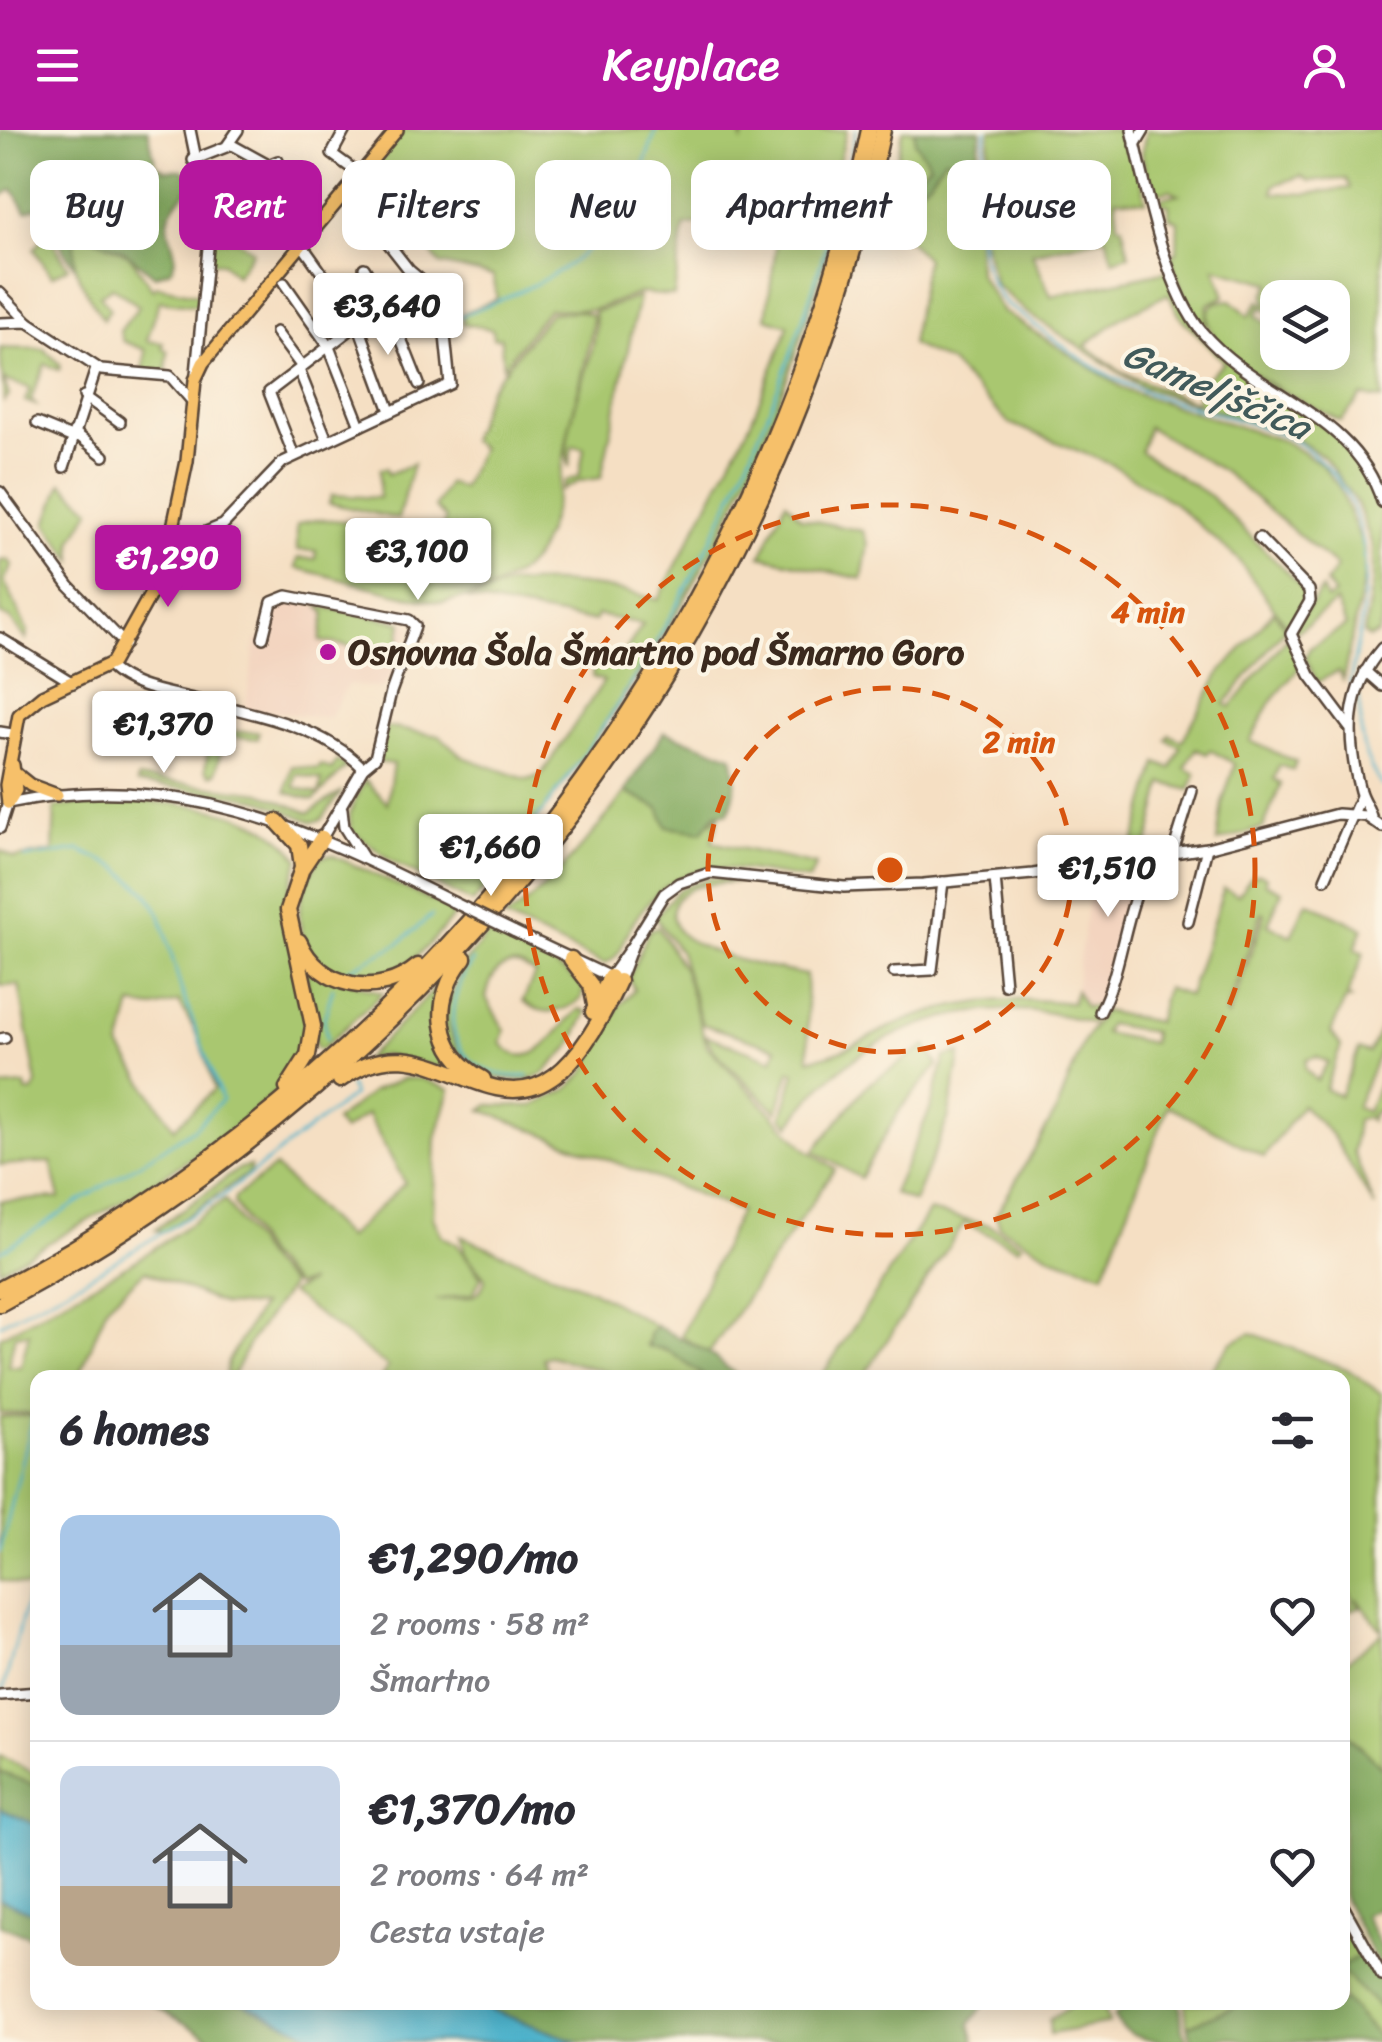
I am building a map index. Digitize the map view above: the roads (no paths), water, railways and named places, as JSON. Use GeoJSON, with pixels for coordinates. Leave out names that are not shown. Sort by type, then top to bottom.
{"type":"FeatureCollection","features":[{"type":"Feature","properties":{"kind":"highway"},"geometry":{"type":"LineString","coordinates":[[0,1289],[140,1206],[259,1120],[356,1036],[447,946],[585,778],[666,654],[717,561],[765,459],[811,342],[869,130]]}},
{"type":"Feature","properties":{"kind":"highway"},"geometry":{"type":"LineString","coordinates":[[615,979],[568,1057],[537,1081],[500,1084],[464,1066],[442,1031],[442,1000],[454,972],[632,734],[690,639],[745,536],[825,342],[856,242],[883,130]]}},
{"type":"Feature","properties":{"kind":"highway"},"geometry":{"type":"LineString","coordinates":[[277,821],[299,846],[302,868]]}},
{"type":"Feature","properties":{"kind":"highway"},"geometry":{"type":"LineString","coordinates":[[322,838],[294,913],[297,936],[316,967],[345,984],[373,985],[403,976],[447,946]]}},
{"type":"Feature","properties":{"kind":"highway"},"geometry":{"type":"LineString","coordinates":[[259,1120],[268,1104],[298,1075],[312,1039],[311,1010],[288,920],[291,896],[302,868],[322,838]]}},
{"type":"Feature","properties":{"kind":"highway"},"geometry":{"type":"LineString","coordinates":[[0,1304],[156,1211],[298,1106],[389,1024],[495,914]]}},
{"type":"Feature","properties":{"kind":"highway"},"geometry":{"type":"LineString","coordinates":[[570,959],[591,984],[595,1009]]}},
{"type":"Feature","properties":{"kind":"highway"},"geometry":{"type":"LineString","coordinates":[[298,1106],[319,1097],[362,1065],[390,1058],[428,1064],[496,1090],[540,1086],[573,1060],[615,979]]}},
{"type":"Feature","properties":{"kind":"main road"},"geometry":{"type":"LineString","coordinates":[[373,160],[397,130]]}},
{"type":"Feature","properties":{"kind":"main road"},"geometry":{"type":"LineString","coordinates":[[322,222],[342,199]]}},
{"type":"Feature","properties":{"kind":"main road"},"geometry":{"type":"LineString","coordinates":[[4,804],[16,790],[6,733],[27,705],[109,667],[152,596],[172,546],[188,461],[196,380],[215,345],[297,250]]}},
{"type":"Feature","properties":{"kind":"main road"},"geometry":{"type":"LineString","coordinates":[[4,804],[11,756]]}},
{"type":"Feature","properties":{"kind":"main road"},"geometry":{"type":"LineString","coordinates":[[15,772],[30,786],[57,795]]}},
{"type":"Feature","properties":{"kind":"street"},"geometry":{"type":"LineString","coordinates":[[190,130],[193,160],[230,144],[238,130]]}},
{"type":"Feature","properties":{"kind":"street"},"geometry":{"type":"LineString","coordinates":[[342,161],[332,154],[345,130]]}},
{"type":"Feature","properties":{"kind":"street"},"geometry":{"type":"LineString","coordinates":[[1132,130],[1186,312],[1240,367],[1355,448],[1382,502]]}},
{"type":"Feature","properties":{"kind":"street"},"geometry":{"type":"LineString","coordinates":[[1135,145],[1144,130]]}},
{"type":"Feature","properties":{"kind":"street"},"geometry":{"type":"LineString","coordinates":[[230,144],[258,160]]}},
{"type":"Feature","properties":{"kind":"street"},"geometry":{"type":"LineString","coordinates":[[196,380],[208,250]]}},
{"type":"Feature","properties":{"kind":"street"},"geometry":{"type":"LineString","coordinates":[[312,250],[358,324],[390,411]]}},
{"type":"Feature","properties":{"kind":"street"},"geometry":{"type":"LineString","coordinates":[[172,546],[223,525],[272,469],[294,456],[450,384],[444,306],[434,289],[409,270],[393,250]]}},
{"type":"Feature","properties":{"kind":"street"},"geometry":{"type":"LineString","coordinates":[[364,268],[388,306],[420,384]]}},
{"type":"Feature","properties":{"kind":"street"},"geometry":{"type":"LineString","coordinates":[[284,283],[329,347],[360,426]]}},
{"type":"Feature","properties":{"kind":"street"},"geometry":{"type":"LineString","coordinates":[[0,293],[28,322],[96,369],[170,376],[192,400]]}},
{"type":"Feature","properties":{"kind":"street"},"geometry":{"type":"LineString","coordinates":[[294,456],[268,392],[388,306]]}},
{"type":"Feature","properties":{"kind":"street"},"geometry":{"type":"LineString","coordinates":[[0,323],[28,322]]}},
{"type":"Feature","properties":{"kind":"street"},"geometry":{"type":"LineString","coordinates":[[276,332],[300,369],[327,440]]}},
{"type":"Feature","properties":{"kind":"street"},"geometry":{"type":"LineString","coordinates":[[64,467],[84,396],[96,369]]}},
{"type":"Feature","properties":{"kind":"street"},"geometry":{"type":"LineString","coordinates":[[84,396],[120,422]]}},
{"type":"Feature","properties":{"kind":"street"},"geometry":{"type":"LineString","coordinates":[[36,423],[72,434],[104,456]]}},
{"type":"Feature","properties":{"kind":"street"},"geometry":{"type":"LineString","coordinates":[[0,492],[69,586],[106,629],[125,644]]}},
{"type":"Feature","properties":{"kind":"street"},"geometry":{"type":"LineString","coordinates":[[1259,538],[1312,597],[1290,634],[1310,675],[1349,727]]}},
{"type":"Feature","properties":{"kind":"street"},"geometry":{"type":"LineString","coordinates":[[262,638],[272,602],[286,596],[414,624],[377,754],[363,768],[322,838]]}},
{"type":"Feature","properties":{"kind":"street"},"geometry":{"type":"LineString","coordinates":[[0,638],[72,683]]}},
{"type":"Feature","properties":{"kind":"street"},"geometry":{"type":"LineString","coordinates":[[1372,820],[1361,796],[1349,727],[1358,684],[1382,648]]}},
{"type":"Feature","properties":{"kind":"street"},"geometry":{"type":"LineString","coordinates":[[109,667],[144,687],[294,727],[338,749],[363,768]]}},
{"type":"Feature","properties":{"kind":"street"},"geometry":{"type":"LineString","coordinates":[[1365,671],[1382,686]]}},
{"type":"Feature","properties":{"kind":"street"},"geometry":{"type":"LineString","coordinates":[[1173,852],[1192,791]]}},
{"type":"Feature","properties":{"kind":"street"},"geometry":{"type":"LineString","coordinates":[[0,828],[4,804],[57,795],[149,793],[222,805],[322,838],[615,979],[664,894],[710,873],[844,886],[943,882],[1207,848],[1309,818],[1353,813],[1382,827]]}},
{"type":"Feature","properties":{"kind":"street"},"geometry":{"type":"LineString","coordinates":[[1325,879],[1361,796]]}},
{"type":"Feature","properties":{"kind":"street"},"geometry":{"type":"LineString","coordinates":[[342,806],[344,826],[363,858]]}},
{"type":"Feature","properties":{"kind":"street"},"geometry":{"type":"LineString","coordinates":[[1188,922],[1207,848]]}},
{"type":"Feature","properties":{"kind":"street"},"geometry":{"type":"LineString","coordinates":[[1100,1012],[1117,972],[1128,918],[1143,878],[1158,853]]}},
{"type":"Feature","properties":{"kind":"street"},"geometry":{"type":"LineString","coordinates":[[996,878],[1005,984]]}},
{"type":"Feature","properties":{"kind":"street"},"geometry":{"type":"LineString","coordinates":[[894,972],[932,970],[943,882]]}},
{"type":"Feature","properties":{"kind":"street"},"geometry":{"type":"LineString","coordinates":[[0,1695],[30,1693]]}},
{"type":"Feature","properties":{"kind":"street"},"geometry":{"type":"LineString","coordinates":[[1350,1918],[1382,1976]]}},
{"type":"Feature","properties":{"kind":"water"},"geometry":{"type":"Polygon","coordinates":[[[0,1809],[30,1822],[30,1911],[0,1899],[0,1809]]]}},
{"type":"Feature","properties":{"kind":"water"},"geometry":{"type":"Polygon","coordinates":[[[258,2010],[491,2010],[578,2042],[326,2042],[258,2010]]]}},
{"type":"Feature","properties":{"kind":"waterway"},"geometry":{"type":"LineString","coordinates":[[460,316],[532,286],[585,252],[625,204],[656,130]]}},
{"type":"Feature","properties":{"kind":"waterway"},"geometry":{"type":"LineString","coordinates":[[492,875],[617,706],[671,617],[719,525],[798,333],[830,233],[856,130]]}},
{"type":"Feature","properties":{"kind":"waterway","name":"Gameljščica"},"geometry":{"type":"LineString","coordinates":[[986,130],[979,198],[980,244],[993,286],[1006,304],[1122,382],[1285,436],[1313,455],[1337,479],[1351,503],[1364,553],[1363,604],[1350,683],[1354,690]]}},
{"type":"Feature","properties":{"kind":"waterway","name":"Gameljščica"},"geometry":{"type":"LineString","coordinates":[[1359,697],[1365,753],[1382,786]]}},
{"type":"Feature","properties":{"kind":"waterway"},"geometry":{"type":"LineString","coordinates":[[0,1252],[195,1128],[222,1100],[181,989],[160,914],[147,893],[117,867],[79,850],[25,858]]}},
{"type":"Feature","properties":{"kind":"waterway"},"geometry":{"type":"LineString","coordinates":[[342,973],[398,944],[432,915]]}},
{"type":"Feature","properties":{"kind":"waterway"},"geometry":{"type":"LineString","coordinates":[[473,960],[454,1003],[457,1041],[467,1057],[482,1068],[503,1075],[529,1076]]}},
{"type":"Feature","properties":{"kind":"waterway"},"geometry":{"type":"LineString","coordinates":[[327,1039],[324,1019],[333,988]]}},
{"type":"Feature","properties":{"kind":"waterway"},"geometry":{"type":"LineString","coordinates":[[0,1324],[84,1280],[221,1197],[353,1095],[350,1087]]}},
{"type":"Feature","properties":{"kind":"waterway"},"geometry":{"type":"LineString","coordinates":[[0,1552],[30,1430]]}},
{"type":"Feature","properties":{"kind":"waterway"},"geometry":{"type":"LineString","coordinates":[[3,1691],[30,1588]]}},
{"type":"Feature","properties":{"kind":"place","name":"Osnovna Šola Šmartno pod Šmarno Goro"},"geometry":{"type":"Point","coordinates":[328,652]}}]}
